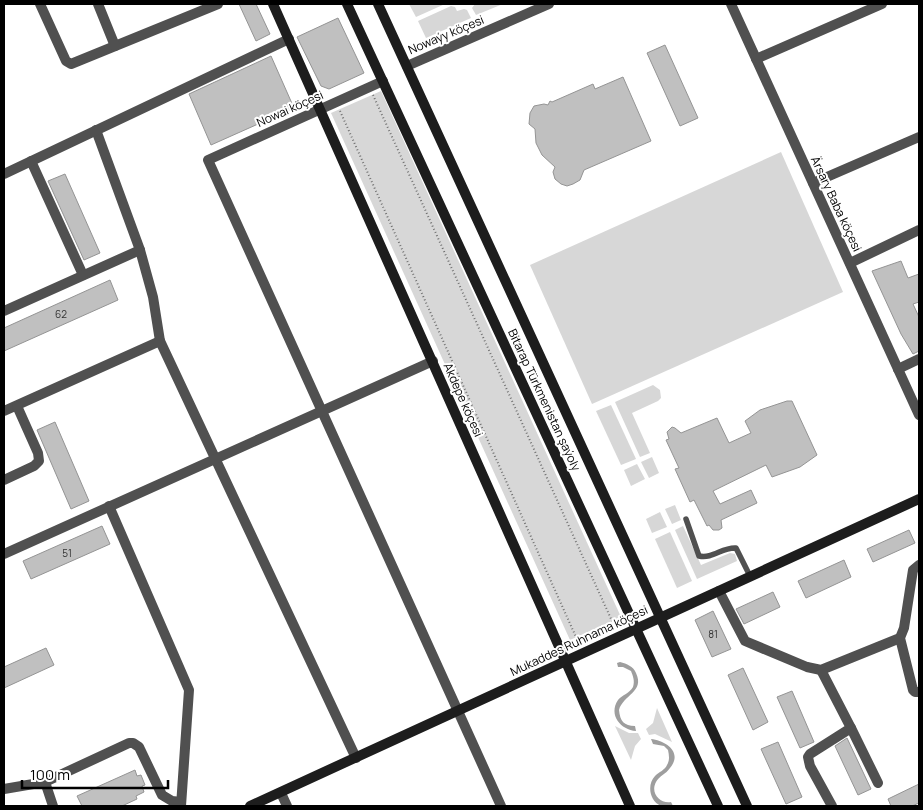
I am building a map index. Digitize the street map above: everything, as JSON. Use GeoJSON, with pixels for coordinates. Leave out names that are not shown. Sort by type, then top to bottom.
{"type":"FeatureCollection","features":[{"type":"Feature","properties":{"kind":"main road","name":"Akdepe köçesi"},"geometry":{"type":"LineString","coordinates":[[273,4],[630,806]]}},
{"type":"Feature","properties":{"kind":"main road","name":"Bitarap Türkmenistan şaýoly"},"geometry":{"type":"LineString","coordinates":[[347,4],[718,806]]}},
{"type":"Feature","properties":{"kind":"main road","name":"Bitarap Türkmenistan şaýoly"},"geometry":{"type":"LineString","coordinates":[[378,4],[747,806]]}},
{"type":"Feature","properties":{"kind":"main road","name":"Mukaddes Ruhnama köçesi"},"geometry":{"type":"LineString","coordinates":[[250,806],[919,499]]}},
{"type":"Feature","properties":{"kind":"street"},"geometry":{"type":"LineString","coordinates":[[40,4],[68,63],[72,64],[218,4]]}},
{"type":"Feature","properties":{"kind":"street"},"geometry":{"type":"LineString","coordinates":[[98,4],[115,46]]}},
{"type":"Feature","properties":{"kind":"street","name":"Nowaýy köçesi"},"geometry":{"type":"LineString","coordinates":[[407,66],[550,4]]}},
{"type":"Feature","properties":{"kind":"street","name":"Ärsary Baba köçesi"},"geometry":{"type":"LineString","coordinates":[[731,4],[919,415]]}},
{"type":"Feature","properties":{"kind":"street"},"geometry":{"type":"LineString","coordinates":[[756,59],[882,4]]}},
{"type":"Feature","properties":{"kind":"street"},"geometry":{"type":"LineString","coordinates":[[4,174],[289,39]]}},
{"type":"Feature","properties":{"kind":"street","name":"Nowai köçesi"},"geometry":{"type":"LineString","coordinates":[[322,410],[208,160],[383,81]]}},
{"type":"Feature","properties":{"kind":"street"},"geometry":{"type":"LineString","coordinates":[[96,130],[140,250],[153,297],[160,342],[356,758]]}},
{"type":"Feature","properties":{"kind":"street"},"geometry":{"type":"LineString","coordinates":[[813,183],[919,137]]}},
{"type":"Feature","properties":{"kind":"street"},"geometry":{"type":"LineString","coordinates":[[31,161],[83,275]]}},
{"type":"Feature","properties":{"kind":"street"},"geometry":{"type":"LineString","coordinates":[[850,263],[919,230]]}},
{"type":"Feature","properties":{"kind":"street"},"geometry":{"type":"LineString","coordinates":[[4,311],[140,250]]}},
{"type":"Feature","properties":{"kind":"street"},"geometry":{"type":"LineString","coordinates":[[4,411],[160,342]]}},
{"type":"Feature","properties":{"kind":"street"},"geometry":{"type":"LineString","coordinates":[[898,369],[919,359]]}},
{"type":"Feature","properties":{"kind":"street"},"geometry":{"type":"LineString","coordinates":[[4,554],[432,361]]}},
{"type":"Feature","properties":{"kind":"street"},"geometry":{"type":"LineString","coordinates":[[4,480],[34,466],[39,461],[38,453],[16,406]]}},
{"type":"Feature","properties":{"kind":"street"},"geometry":{"type":"LineString","coordinates":[[322,410],[501,806]]}},
{"type":"Feature","properties":{"kind":"street"},"geometry":{"type":"LineString","coordinates":[[4,789],[45,782],[98,756],[133,743],[139,747],[162,795],[172,802],[181,804],[189,690],[109,506]]}},
{"type":"Feature","properties":{"kind":"street"},"geometry":{"type":"LineString","coordinates":[[919,565],[913,570],[904,628],[900,638],[913,690],[919,692]]}},
{"type":"Feature","properties":{"kind":"street"},"geometry":{"type":"LineString","coordinates":[[719,590],[744,641],[807,668],[821,670],[900,638]]}},
{"type":"Feature","properties":{"kind":"street"},"geometry":{"type":"LineString","coordinates":[[821,670],[852,728],[878,783]]}},
{"type":"Feature","properties":{"kind":"street"},"geometry":{"type":"LineString","coordinates":[[832,806],[810,766],[808,757],[852,728]]}},
{"type":"Feature","properties":{"kind":"street"},"geometry":{"type":"LineString","coordinates":[[45,782],[53,806]]}},
{"type":"Feature","properties":{"kind":"street"},"geometry":{"type":"LineString","coordinates":[[282,792],[287,806]]}},
{"type":"Feature","properties":{"kind":"lane"},"geometry":{"type":"LineString","coordinates":[[686,519],[700,556],[707,558],[731,548],[736,548],[750,576]]}},
{"type":"Feature","properties":{"kind":"path"},"geometry":{"type":"LineString","coordinates":[[369,87],[612,621]]}},
{"type":"Feature","properties":{"kind":"path"},"geometry":{"type":"LineString","coordinates":[[336,102],[576,637]]}},
{"type":"Feature","properties":{"kind":"shaded area"},"geometry":{"type":"Polygon","coordinates":[[[409,4],[445,4],[416,17],[409,4]]]}},
{"type":"Feature","properties":{"kind":"shaded area"},"geometry":{"type":"Polygon","coordinates":[[[475,4],[503,4],[476,15],[472,8],[475,4]]]}},
{"type":"Feature","properties":{"kind":"shaded area"},"geometry":{"type":"Polygon","coordinates":[[[451,6],[455,7],[457,11],[467,10],[471,18],[426,38],[418,21],[451,6]]]}},
{"type":"Feature","properties":{"kind":"shaded area"},"geometry":{"type":"Polygon","coordinates":[[[381,91],[621,617],[570,640],[331,113],[381,91]]]}},
{"type":"Feature","properties":{"kind":"shaded area"},"geometry":{"type":"Polygon","coordinates":[[[781,152],[843,292],[592,404],[530,265],[781,152]]]}},
{"type":"Feature","properties":{"kind":"shaded area"},"geometry":{"type":"Polygon","coordinates":[[[653,385],[660,390],[661,398],[632,413],[650,453],[640,457],[615,402],[653,385]]]}},
{"type":"Feature","properties":{"kind":"shaded area"},"geometry":{"type":"Polygon","coordinates":[[[611,405],[636,459],[621,465],[596,411],[611,405]]]}},
{"type":"Feature","properties":{"kind":"shaded area"},"geometry":{"type":"Polygon","coordinates":[[[652,457],[659,473],[649,478],[641,462],[652,457]]]}},
{"type":"Feature","properties":{"kind":"shaded area"},"geometry":{"type":"Polygon","coordinates":[[[637,464],[645,479],[631,486],[624,470],[637,464]]]}},
{"type":"Feature","properties":{"kind":"shaded area"},"geometry":{"type":"Polygon","coordinates":[[[675,505],[681,520],[672,524],[665,509],[675,505]]]}},
{"type":"Feature","properties":{"kind":"shaded area"},"geometry":{"type":"Polygon","coordinates":[[[660,512],[667,527],[652,533],[646,519],[660,512]]]}},
{"type":"Feature","properties":{"kind":"shaded area"},"geometry":{"type":"Polygon","coordinates":[[[683,526],[701,565],[730,553],[735,554],[737,561],[697,579],[675,530],[683,526]]]}},
{"type":"Feature","properties":{"kind":"shaded area"},"geometry":{"type":"Polygon","coordinates":[[[670,532],[692,581],[677,588],[655,539],[670,532]]]}},
{"type":"Feature","properties":{"kind":"shaded area"},"geometry":{"type":"Polygon","coordinates":[[[620,662],[633,669],[638,679],[636,689],[621,705],[619,710],[623,722],[635,726],[636,731],[625,728],[615,716],[614,711],[618,700],[632,689],[634,683],[631,671],[618,667],[617,663],[620,662]]]}},
{"type":"Feature","properties":{"kind":"shaded area"},"geometry":{"type":"Polygon","coordinates":[[[657,708],[672,742],[655,734],[649,735],[646,729],[653,723],[657,708]]]}},
{"type":"Feature","properties":{"kind":"shaded area"},"geometry":{"type":"Polygon","coordinates":[[[615,726],[629,733],[638,733],[641,739],[635,746],[631,760],[615,726]]]}},
{"type":"Feature","properties":{"kind":"shaded area"},"geometry":{"type":"Polygon","coordinates":[[[651,739],[662,742],[674,752],[674,762],[657,780],[654,786],[657,797],[663,801],[671,802],[673,806],[661,806],[657,804],[652,796],[650,788],[652,779],[666,767],[669,758],[668,750],[664,746],[653,744],[651,739]]]}},
{"type":"Feature","properties":{"kind":"building"},"geometry":{"type":"Polygon","coordinates":[[[239,4],[256,4],[270,34],[256,41],[239,4]]]}},
{"type":"Feature","properties":{"kind":"building"},"geometry":{"type":"Polygon","coordinates":[[[338,18],[364,73],[329,89],[321,86],[297,37],[338,18]]]}},
{"type":"Feature","properties":{"kind":"building"},"geometry":{"type":"Polygon","coordinates":[[[665,45],[698,118],[680,126],[647,53],[665,45]]]}},
{"type":"Feature","properties":{"kind":"building"},"geometry":{"type":"Polygon","coordinates":[[[271,56],[294,108],[211,145],[189,94],[271,56]]]}},
{"type":"Feature","properties":{"kind":"building"},"geometry":{"type":"Polygon","coordinates":[[[623,77],[651,141],[584,170],[580,180],[573,184],[567,186],[561,184],[555,179],[553,172],[555,167],[542,155],[536,143],[535,129],[529,124],[530,113],[534,106],[548,105],[550,101],[552,102],[593,84],[595,89],[623,77]]]}},
{"type":"Feature","properties":{"kind":"building"},"geometry":{"type":"Polygon","coordinates":[[[65,174],[100,253],[84,260],[48,181],[65,174]]]}},
{"type":"Feature","properties":{"kind":"building"},"geometry":{"type":"Polygon","coordinates":[[[901,261],[908,278],[919,274],[919,302],[913,304],[919,317],[919,351],[913,354],[901,334],[872,271],[901,261]]]}},
{"type":"Feature","properties":{"kind":"building"},"geometry":{"type":"Polygon","coordinates":[[[110,280],[118,300],[4,351],[4,328],[110,280]]]}},
{"type":"Feature","properties":{"kind":"building"},"geometry":{"type":"Polygon","coordinates":[[[792,401],[817,455],[800,467],[772,477],[766,465],[713,491],[720,504],[751,490],[757,503],[721,520],[722,528],[713,530],[709,525],[707,526],[694,500],[690,502],[675,469],[679,468],[666,440],[669,439],[667,432],[672,427],[681,433],[717,418],[729,443],[751,433],[745,421],[760,410],[792,401]]]}},
{"type":"Feature","properties":{"kind":"building"},"geometry":{"type":"Polygon","coordinates":[[[55,422],[89,501],[71,509],[37,430],[55,422]]]}},
{"type":"Feature","properties":{"kind":"building"},"geometry":{"type":"Polygon","coordinates":[[[102,526],[110,544],[31,579],[23,561],[102,526]]]}},
{"type":"Feature","properties":{"kind":"building"},"geometry":{"type":"Polygon","coordinates":[[[909,530],[915,543],[873,562],[867,549],[909,530]]]}},
{"type":"Feature","properties":{"kind":"building"},"geometry":{"type":"Polygon","coordinates":[[[844,560],[851,577],[806,598],[798,581],[844,560]]]}},
{"type":"Feature","properties":{"kind":"building"},"geometry":{"type":"Polygon","coordinates":[[[773,592],[780,607],[744,624],[736,609],[773,592]]]}},
{"type":"Feature","properties":{"kind":"building"},"geometry":{"type":"Polygon","coordinates":[[[713,611],[731,649],[712,657],[695,620],[713,611]]]}},
{"type":"Feature","properties":{"kind":"building"},"geometry":{"type":"Polygon","coordinates":[[[46,648],[54,665],[4,688],[4,667],[46,648]]]}},
{"type":"Feature","properties":{"kind":"building"},"geometry":{"type":"Polygon","coordinates":[[[743,668],[768,722],[753,730],[728,675],[743,668]]]}},
{"type":"Feature","properties":{"kind":"building"},"geometry":{"type":"Polygon","coordinates":[[[792,691],[814,742],[800,748],[777,697],[792,691]]]}},
{"type":"Feature","properties":{"kind":"building"},"geometry":{"type":"Polygon","coordinates":[[[847,738],[871,789],[858,795],[835,746],[847,738]]]}},
{"type":"Feature","properties":{"kind":"building"},"geometry":{"type":"Polygon","coordinates":[[[778,742],[802,797],[786,804],[761,749],[778,742]]]}},
{"type":"Feature","properties":{"kind":"building"},"geometry":{"type":"Polygon","coordinates":[[[135,770],[137,776],[141,775],[145,785],[142,786],[144,792],[136,796],[137,799],[122,806],[82,806],[77,796],[135,770]]]}},
{"type":"Feature","properties":{"kind":"building"},"geometry":{"type":"Polygon","coordinates":[[[919,784],[919,803],[912,806],[891,806],[888,799],[919,784]]]}}]}
